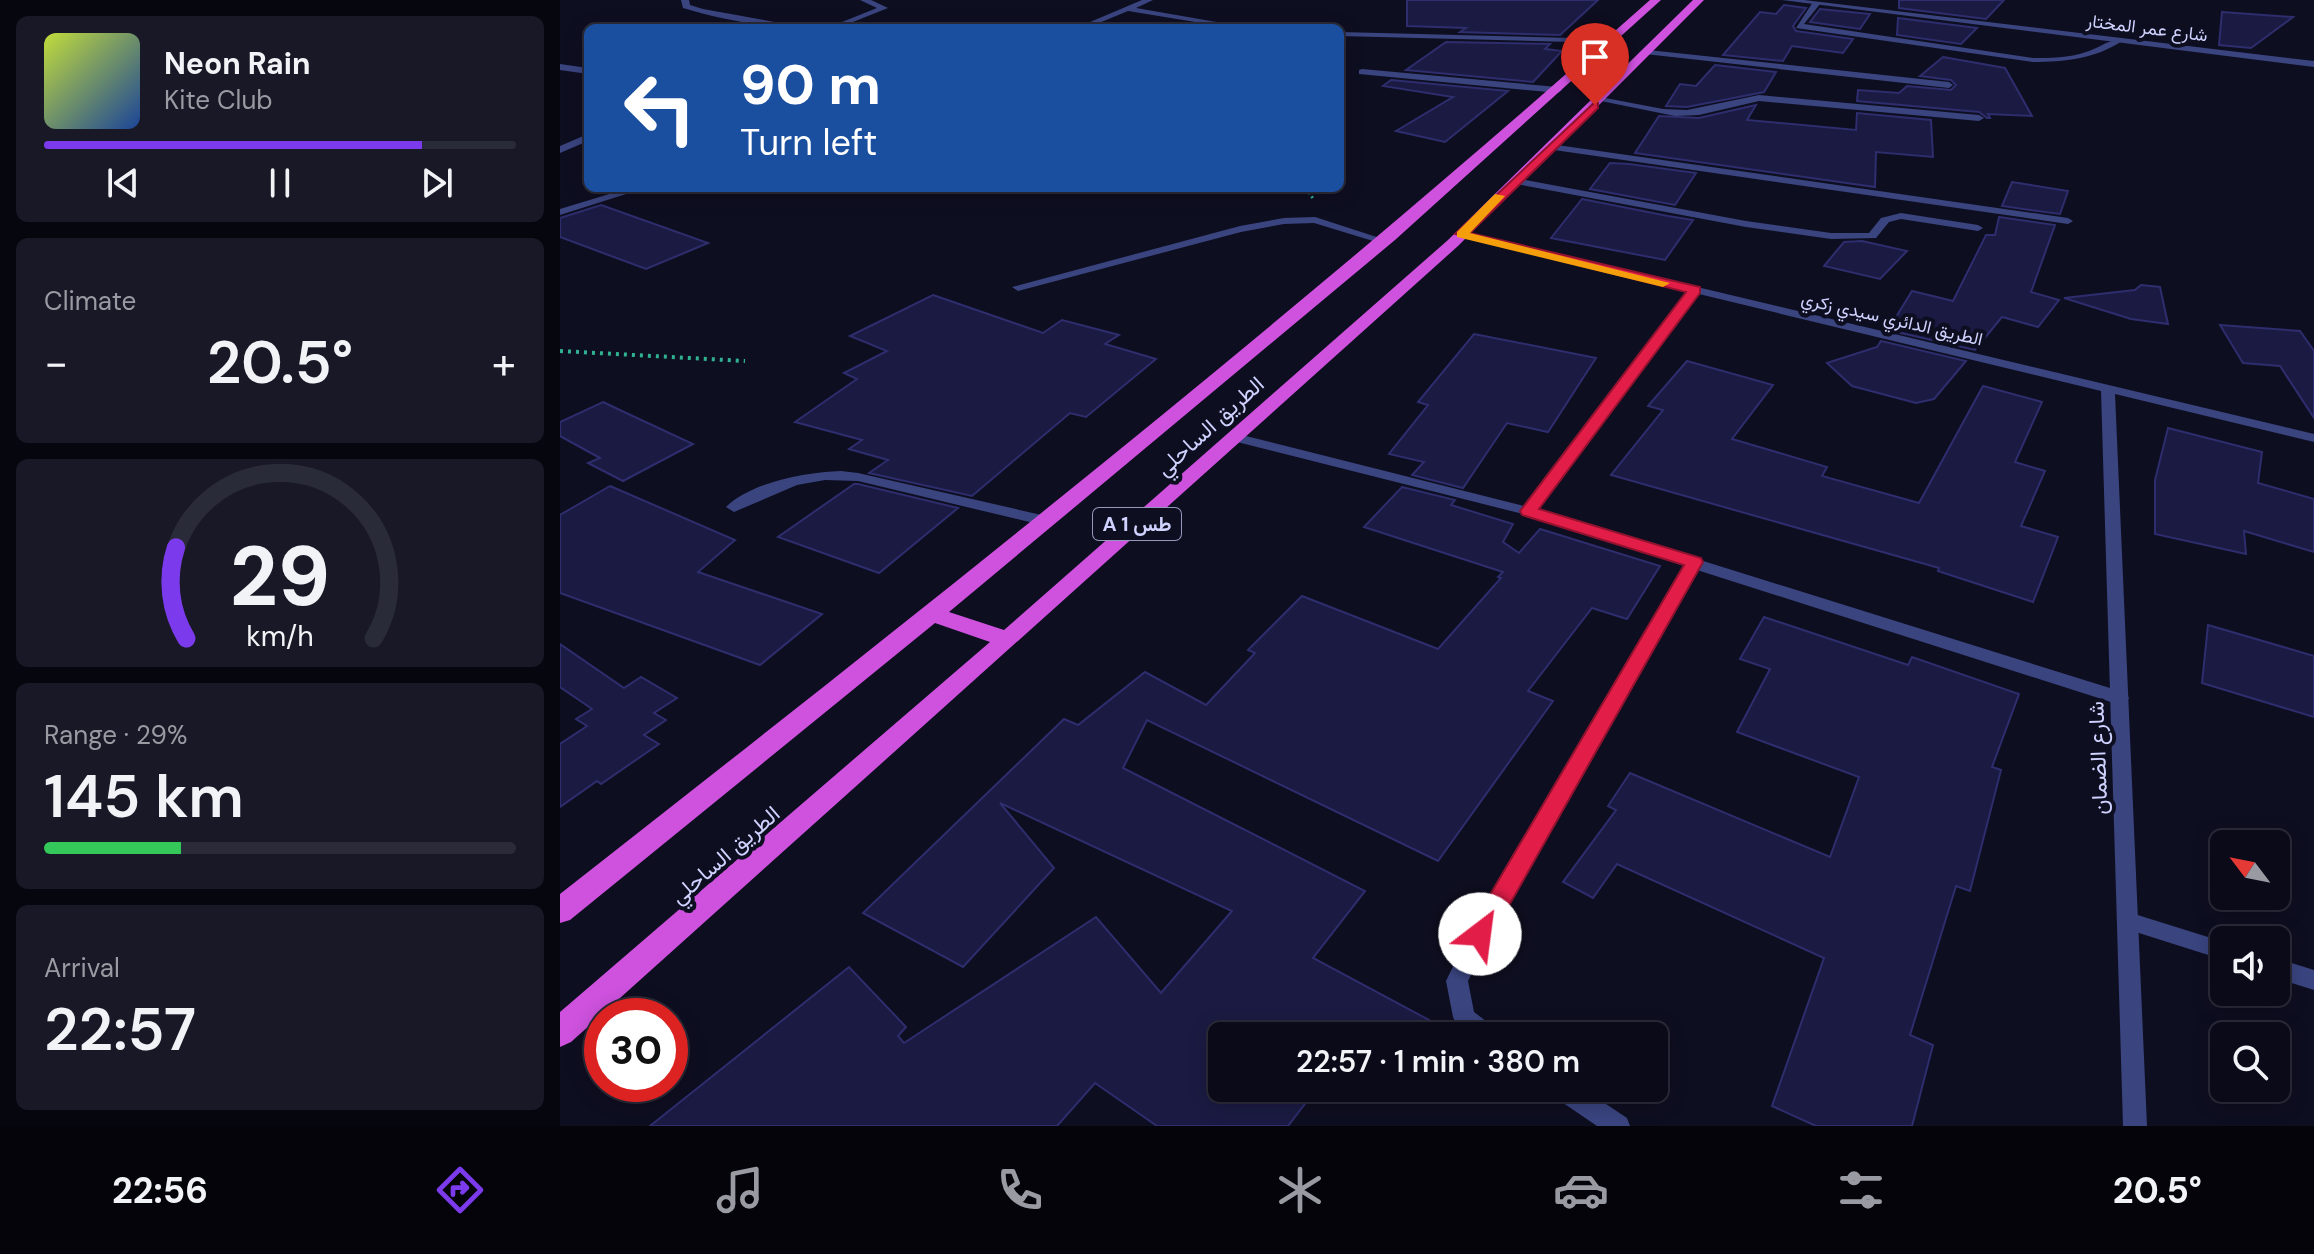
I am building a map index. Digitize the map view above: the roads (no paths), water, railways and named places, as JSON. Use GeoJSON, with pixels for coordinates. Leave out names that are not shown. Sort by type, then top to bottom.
{"type":"FeatureCollection","features":[{"type":"Feature","properties":{"kind":"highway","name":"الطريق الساحلي"},"geometry":{"type":"LineString","coordinates":[[560,911],[1046,521],[1383,241],[1558,90],[1656,0]]}},
{"type":"Feature","properties":{"kind":"highway","name":"الطريق الساحلي"},"geometry":{"type":"LineString","coordinates":[[560,1032],[1008,640],[1462,234],[1699,0]]}},
{"type":"Feature","properties":{"kind":"highway"},"geometry":{"type":"LineString","coordinates":[[931,614],[1008,640]]}},
{"type":"Feature","properties":{"kind":"street"},"geometry":{"type":"LineString","coordinates":[[685,0],[686,6],[702,11],[780,24]]}},
{"type":"Feature","properties":{"kind":"street"},"geometry":{"type":"LineString","coordinates":[[842,24],[884,8],[864,0]]}},
{"type":"Feature","properties":{"kind":"street","name":"شارع عمر المختار"},"geometry":{"type":"LineString","coordinates":[[1786,0],[2314,64]]}},
{"type":"Feature","properties":{"kind":"street"},"geometry":{"type":"LineString","coordinates":[[1088,24],[1128,4],[1146,1]]}},
{"type":"Feature","properties":{"kind":"street"},"geometry":{"type":"LineString","coordinates":[[1128,4],[1227,24]]}},
{"type":"Feature","properties":{"kind":"street"},"geometry":{"type":"LineString","coordinates":[[1816,4],[1799,26],[1988,56],[2057,60],[2087,55],[2118,41]]}},
{"type":"Feature","properties":{"kind":"street"},"geometry":{"type":"LineString","coordinates":[[1344,34],[1611,41]]}},
{"type":"Feature","properties":{"kind":"street"},"geometry":{"type":"LineString","coordinates":[[1648,52],[1949,85]]}},
{"type":"Feature","properties":{"kind":"street"},"geometry":{"type":"LineString","coordinates":[[560,67],[584,70]]}},
{"type":"Feature","properties":{"kind":"street"},"geometry":{"type":"LineString","coordinates":[[1362,72],[1558,90]]}},
{"type":"Feature","properties":{"kind":"street"},"geometry":{"type":"LineString","coordinates":[[1600,100],[1686,113],[1707,110],[1734,100],[1759,98],[1979,118]]}},
{"type":"Feature","properties":{"kind":"street"},"geometry":{"type":"LineString","coordinates":[[560,150],[584,139]]}},
{"type":"Feature","properties":{"kind":"street"},"geometry":{"type":"LineString","coordinates":[[1550,147],[2068,221]]}},
{"type":"Feature","properties":{"kind":"street"},"geometry":{"type":"LineString","coordinates":[[1515,181],[1697,217],[1831,236],[1872,236],[1885,220],[1901,216],[1978,228]]}},
{"type":"Feature","properties":{"kind":"street"},"geometry":{"type":"LineString","coordinates":[[560,212],[627,192]]}},
{"type":"Feature","properties":{"kind":"street"},"geometry":{"type":"LineString","coordinates":[[1018,287],[1240,229],[1284,221],[1315,220],[1383,241]]}},
{"type":"Feature","properties":{"kind":"street","name":"الطريق الدائري سيدي زكري"},"geometry":{"type":"LineString","coordinates":[[1462,234],[2314,438]]}},
{"type":"Feature","properties":{"kind":"street"},"geometry":{"type":"LineString","coordinates":[[1528,511],[1695,290]]}},
{"type":"Feature","properties":{"kind":"street","name":"شارع الضمان"},"geometry":{"type":"LineString","coordinates":[[2108,389],[2135,1126]]}},
{"type":"Feature","properties":{"kind":"street"},"geometry":{"type":"LineString","coordinates":[[1234,437],[1528,511],[2120,698]]}},
{"type":"Feature","properties":{"kind":"street"},"geometry":{"type":"LineString","coordinates":[[734,507],[777,484],[830,474],[858,477],[1046,521]]}},
{"type":"Feature","properties":{"kind":"street"},"geometry":{"type":"LineString","coordinates":[[1470,1022],[1464,1017],[1457,981],[1488,920],[1694,562]]}},
{"type":"Feature","properties":{"kind":"street"},"geometry":{"type":"LineString","coordinates":[[2128,921],[2210,947]]}},
{"type":"Feature","properties":{"kind":"street"},"geometry":{"type":"LineString","coordinates":[[2290,972],[2314,980]]}},
{"type":"Feature","properties":{"kind":"street"},"geometry":{"type":"LineString","coordinates":[[1582,1102],[1618,1126]]}}]}
